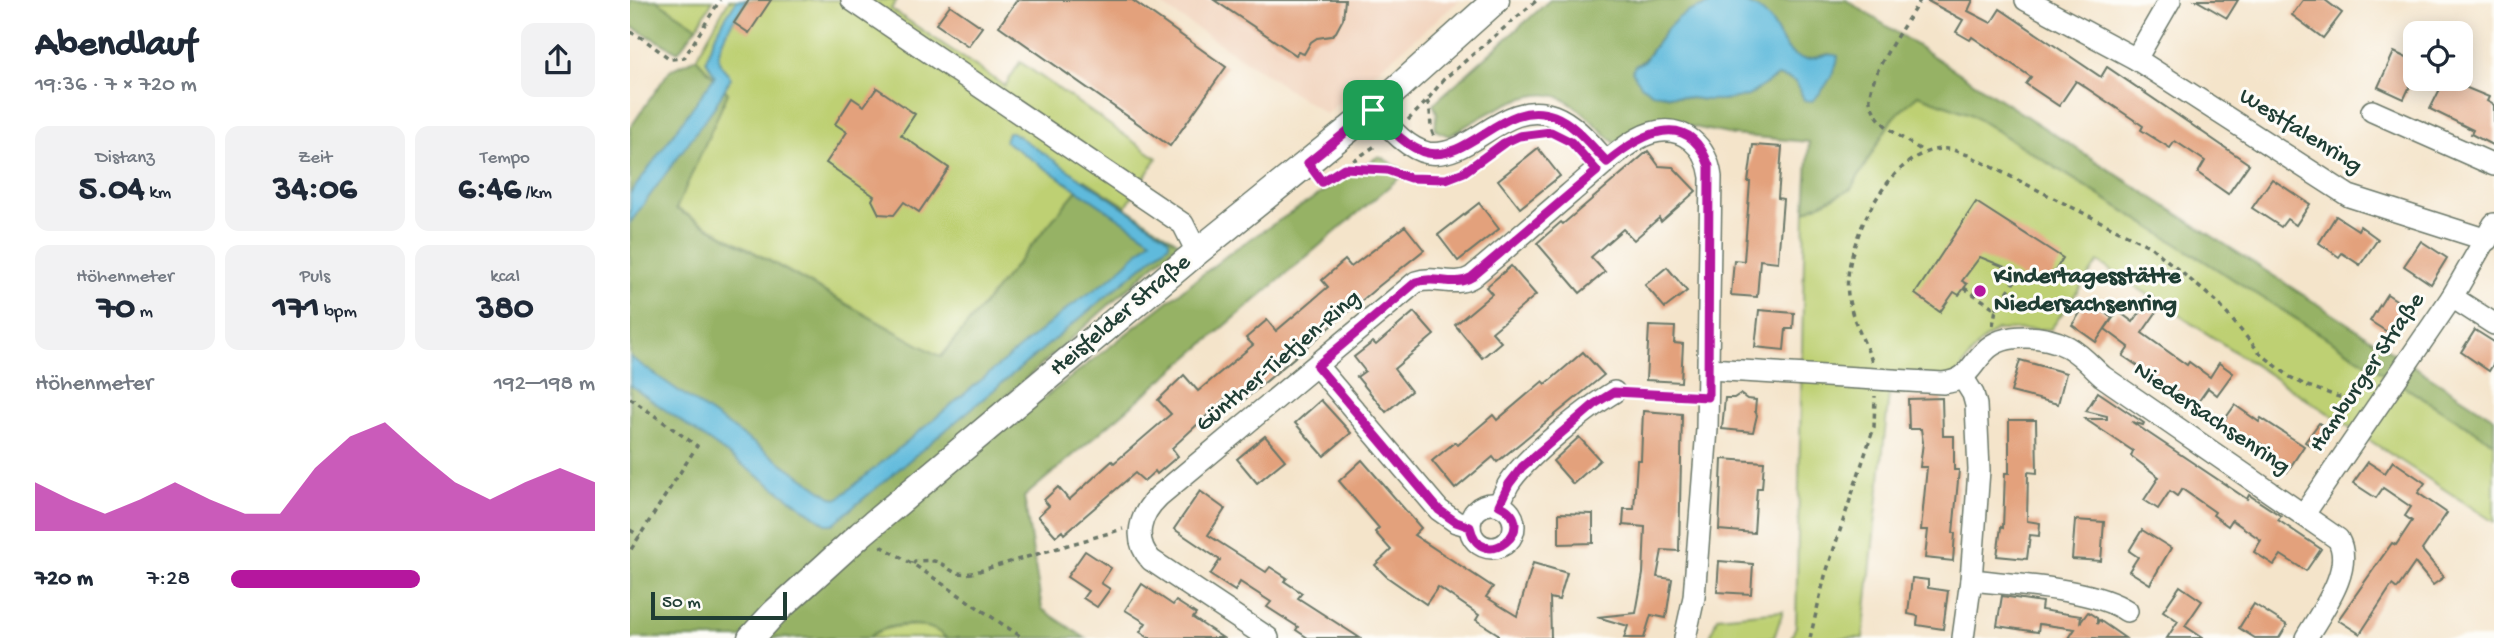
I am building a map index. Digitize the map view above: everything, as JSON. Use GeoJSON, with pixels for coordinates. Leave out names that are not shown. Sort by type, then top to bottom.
{"type":"FeatureCollection","features":[{"type":"Feature","properties":{"kind":"main road","name":"Heisfelder Straße"},"geometry":{"type":"LineString","coordinates":[[751,638],[861,534],[1197,252],[1373,110],[1496,0]]}},
{"type":"Feature","properties":{"kind":"street"},"geometry":{"type":"LineString","coordinates":[[852,0],[1183,224],[1197,252]]}},
{"type":"Feature","properties":{"kind":"street","name":"Westfalenring"},"geometry":{"type":"LineString","coordinates":[[2026,0],[2136,59],[2349,196],[2490,232]]}},
{"type":"Feature","properties":{"kind":"street"},"geometry":{"type":"LineString","coordinates":[[2136,59],[2170,0]]}},
{"type":"Feature","properties":{"kind":"street"},"geometry":{"type":"LineString","coordinates":[[1373,110],[1395,132],[1419,150],[1439,153],[1458,147],[1521,114],[1543,113],[1564,121],[1607,162]]}},
{"type":"Feature","properties":{"kind":"street"},"geometry":{"type":"LineString","coordinates":[[2372,111],[2494,165]]}},
{"type":"Feature","properties":{"kind":"street","name":"Günther-Tietjen-Ring"},"geometry":{"type":"LineString","coordinates":[[1139,530],[1148,509],[1159,496],[1416,282],[1428,278],[1455,283],[1472,277],[1607,162],[1644,135],[1663,131],[1681,134],[1692,140],[1705,155],[1711,177],[1708,397],[1694,597],[1685,638]]}},
{"type":"Feature","properties":{"kind":"street","name":"Hamburger Straße"},"geometry":{"type":"LineString","coordinates":[[2304,514],[2452,297],[2490,232]]}},
{"type":"Feature","properties":{"kind":"street","name":"Hamburger Straße"},"geometry":{"type":"LineString","coordinates":[[2452,297],[2494,324]]}},
{"type":"Feature","properties":{"kind":"street","name":"Niedersachsenring"},"geometry":{"type":"LineString","coordinates":[[1992,345],[2007,339],[2026,338],[2048,340],[2068,347],[2102,376],[2338,539],[2344,559],[2332,593],[2306,638]]}},
{"type":"Feature","properties":{"kind":"street"},"geometry":{"type":"LineString","coordinates":[[1709,369],[1943,383],[1963,378],[1992,345]]}},
{"type":"Feature","properties":{"kind":"street"},"geometry":{"type":"LineString","coordinates":[[1317,366],[1439,510],[1456,522],[1470,527]]}},
{"type":"Feature","properties":{"kind":"street"},"geometry":{"type":"LineString","coordinates":[[1963,378],[1976,405],[1979,470],[1971,580],[1963,638]]}},
{"type":"Feature","properties":{"kind":"street"},"geometry":{"type":"LineString","coordinates":[[1499,505],[1509,484],[1522,467],[1596,403],[1614,392]]}},
{"type":"Feature","properties":{"kind":"street"},"geometry":{"type":"LineString","coordinates":[[1499,505],[1506,508],[1514,519],[1514,532],[1500,547],[1486,547],[1475,539],[1470,527],[1476,511],[1483,506],[1499,505]]}},
{"type":"Feature","properties":{"kind":"street"},"geometry":{"type":"LineString","coordinates":[[1139,530],[1141,545],[1151,560],[1268,638]]}},
{"type":"Feature","properties":{"kind":"street"},"geometry":{"type":"LineString","coordinates":[[1971,580],[2093,596],[2117,604],[2127,611]]}},
{"type":"Feature","properties":{"kind":"path"},"geometry":{"type":"LineString","coordinates":[[630,32],[670,59],[684,58],[720,0]]}},
{"type":"Feature","properties":{"kind":"path"},"geometry":{"type":"LineString","coordinates":[[1308,163],[1322,182],[1395,132],[1424,104],[1444,79],[1537,0]]}},
{"type":"Feature","properties":{"kind":"path"},"geometry":{"type":"LineString","coordinates":[[1920,0],[1888,52],[1872,85],[1869,98],[1875,113],[1884,124],[1924,153]]}},
{"type":"Feature","properties":{"kind":"path"},"geometry":{"type":"LineString","coordinates":[[1344,168],[1387,170],[1410,178],[1446,179],[1464,172],[1494,150]]}},
{"type":"Feature","properties":{"kind":"path"},"geometry":{"type":"LineString","coordinates":[[1992,345],[1996,309],[2018,276]]}},
{"type":"Feature","properties":{"kind":"path"},"geometry":{"type":"LineString","coordinates":[[1964,288],[1996,309]]}},
{"type":"Feature","properties":{"kind":"path"},"geometry":{"type":"LineString","coordinates":[[1614,392],[1708,397]]}},
{"type":"Feature","properties":{"kind":"path"},"geometry":{"type":"LineString","coordinates":[[630,398],[697,446],[630,551]]}},
{"type":"Feature","properties":{"kind":"path"},"geometry":{"type":"LineString","coordinates":[[913,564],[915,561],[935,561],[959,575],[1119,529],[1139,530]]}},
{"type":"Feature","properties":{"kind":"path"},"geometry":{"type":"LineString","coordinates":[[630,530],[641,536]]}},
{"type":"Feature","properties":{"kind":"path"},"geometry":{"type":"LineString","coordinates":[[861,534],[913,564],[1023,638]]}},
{"type":"Feature","properties":{"kind":"shaded area"},"geometry":{"type":"Polygon","coordinates":[[[1154,0],[1460,0],[1326,114],[1154,0]]]}},
{"type":"Feature","properties":{"kind":"green space"},"geometry":{"type":"Polygon","coordinates":[[[630,0],[656,0],[697,27],[678,52],[630,26],[630,0]]]}},
{"type":"Feature","properties":{"kind":"green space"},"geometry":{"type":"Polygon","coordinates":[[[656,0],[713,0],[697,27],[656,0]]]}},
{"type":"Feature","properties":{"kind":"green space"},"geometry":{"type":"Polygon","coordinates":[[[729,0],[897,0],[891,9],[1005,86],[1020,62],[1157,158],[1126,206],[1085,180],[941,357],[676,208],[728,93],[696,58],[729,0]]]}},
{"type":"Feature","properties":{"kind":"green space"},"geometry":{"type":"Polygon","coordinates":[[[1550,0],[1846,0],[2494,418],[2494,443],[1970,114],[1918,95],[1892,119],[1851,189],[1805,211],[1809,142],[1733,135],[1664,121],[1616,144],[1575,107],[1561,98],[1548,95],[1519,99],[1488,113],[1449,136],[1435,130],[1437,113],[1433,104],[1550,0]],[[1717,1],[1679,18],[1635,66],[1665,95],[1706,100],[1748,96],[1777,76],[1795,80],[1801,93],[1828,79],[1834,71],[1829,54],[1808,59],[1796,57],[1765,18],[1746,6],[1717,1]]]}},
{"type":"Feature","properties":{"kind":"green space"},"geometry":{"type":"Polygon","coordinates":[[[696,58],[728,93],[676,209],[941,357],[1085,180],[1179,243],[856,529],[741,638],[630,638],[630,128],[670,70],[696,58]]]}},
{"type":"Feature","properties":{"kind":"green space"},"geometry":{"type":"Polygon","coordinates":[[[1918,94],[1970,114],[2494,443],[2494,522],[2098,262],[2051,329],[1997,330],[1980,343],[1945,390],[1889,394],[1863,638],[1791,638],[1796,626],[1805,211],[1851,189],[1892,119],[1918,94]]]}},
{"type":"Feature","properties":{"kind":"green space"},"geometry":{"type":"Polygon","coordinates":[[[1379,156],[1406,172],[1024,497],[1042,609],[1085,638],[946,638],[929,628],[908,625],[886,628],[868,638],[764,638],[898,512],[1235,249],[1379,156]]]}},
{"type":"Feature","properties":{"kind":"green space"},"geometry":{"type":"Polygon","coordinates":[[[1783,611],[1774,638],[1710,638],[1717,617],[1783,611]]]}},
{"type":"Feature","properties":{"kind":"green space"},"geometry":{"type":"Polygon","coordinates":[[[925,625],[939,630],[946,638],[868,638],[888,628],[925,625]]]}},
{"type":"Feature","properties":{"kind":"water"},"geometry":{"type":"Polygon","coordinates":[[[737,0],[747,0],[722,41],[719,58],[731,78],[715,106],[630,223],[630,194],[715,76],[706,60],[719,29],[737,0]]]}},
{"type":"Feature","properties":{"kind":"water"},"geometry":{"type":"Polygon","coordinates":[[[1717,1],[1734,1],[1757,8],[1769,19],[1786,47],[1796,56],[1806,59],[1838,56],[1825,87],[1812,101],[1804,100],[1796,83],[1777,76],[1748,96],[1706,100],[1652,93],[1641,85],[1632,71],[1644,61],[1668,28],[1690,11],[1717,1]]]}},
{"type":"Feature","properties":{"kind":"water"},"geometry":{"type":"Polygon","coordinates":[[[1008,132],[1012,132],[1166,236],[1169,244],[833,524],[826,524],[630,385],[630,357],[831,497],[840,497],[1068,308],[1112,277],[1151,240],[1005,141],[1008,132]]]}},
{"type":"Feature","properties":{"kind":"building"},"geometry":{"type":"Polygon","coordinates":[[[749,0],[771,0],[749,33],[734,23],[749,0]]]}},
{"type":"Feature","properties":{"kind":"building"},"geometry":{"type":"Polygon","coordinates":[[[1017,0],[1132,0],[1226,67],[1170,146],[999,26],[1017,0]]]}},
{"type":"Feature","properties":{"kind":"building"},"geometry":{"type":"Polygon","coordinates":[[[1214,0],[1345,0],[1343,19],[1336,32],[1331,36],[1317,38],[1311,42],[1304,54],[1298,52],[1296,55],[1214,0]]]}},
{"type":"Feature","properties":{"kind":"building"},"geometry":{"type":"Polygon","coordinates":[[[1926,0],[1973,0],[1968,11],[1991,23],[2000,9],[2101,77],[2107,67],[2249,164],[2228,194],[2198,173],[2205,161],[2175,141],[2170,148],[2141,130],[2143,126],[2076,81],[2059,106],[2026,84],[2031,77],[1972,37],[1970,40],[1956,32],[1963,20],[1926,0]]]}},
{"type":"Feature","properties":{"kind":"building"},"geometry":{"type":"Polygon","coordinates":[[[2196,0],[2238,0],[2227,18],[2196,0]]]}},
{"type":"Feature","properties":{"kind":"building"},"geometry":{"type":"Polygon","coordinates":[[[2303,0],[2325,0],[2342,13],[2323,38],[2292,15],[2303,0]]]}},
{"type":"Feature","properties":{"kind":"building"},"geometry":{"type":"Polygon","coordinates":[[[950,5],[982,27],[968,46],[936,24],[950,5]]]}},
{"type":"Feature","properties":{"kind":"building"},"geometry":{"type":"Polygon","coordinates":[[[2394,52],[2403,56],[2403,91],[2408,91],[2404,99],[2378,87],[2394,52]]]}},
{"type":"Feature","properties":{"kind":"building"},"geometry":{"type":"Polygon","coordinates":[[[877,88],[915,114],[901,135],[949,168],[919,212],[904,202],[894,215],[879,214],[872,200],[874,196],[826,163],[847,132],[835,124],[852,98],[864,106],[877,88]]]}},
{"type":"Feature","properties":{"kind":"building"},"geometry":{"type":"Polygon","coordinates":[[[2473,90],[2489,97],[2487,101],[2494,105],[2494,146],[2471,134],[2473,130],[2430,109],[2439,91],[2473,90]]]}},
{"type":"Feature","properties":{"kind":"building"},"geometry":{"type":"Polygon","coordinates":[[[1753,145],[1782,147],[1778,198],[1783,199],[1778,262],[1760,260],[1757,297],[1731,295],[1734,260],[1744,261],[1748,182],[1753,145]]]}},
{"type":"Feature","properties":{"kind":"building"},"geometry":{"type":"Polygon","coordinates":[[[1538,148],[1560,176],[1520,208],[1498,180],[1538,148]]]}},
{"type":"Feature","properties":{"kind":"building"},"geometry":{"type":"Polygon","coordinates":[[[1648,151],[1659,166],[1673,167],[1696,191],[1661,222],[1659,218],[1634,240],[1623,229],[1591,257],[1605,272],[1580,293],[1537,243],[1648,151]]]}},
{"type":"Feature","properties":{"kind":"building"},"geometry":{"type":"Polygon","coordinates":[[[2272,179],[2310,204],[2296,225],[2287,219],[2281,227],[2252,208],[2272,179]]]}},
{"type":"Feature","properties":{"kind":"building"},"geometry":{"type":"Polygon","coordinates":[[[1976,202],[2063,258],[2046,285],[2025,276],[2023,279],[2007,268],[1980,257],[1962,281],[1967,284],[1959,295],[1954,292],[1940,312],[1915,294],[1976,202]]]}},
{"type":"Feature","properties":{"kind":"building"},"geometry":{"type":"Polygon","coordinates":[[[1479,203],[1499,229],[1458,261],[1438,235],[1479,203]]]}},
{"type":"Feature","properties":{"kind":"building"},"geometry":{"type":"Polygon","coordinates":[[[2336,216],[2358,230],[2360,226],[2378,239],[2360,265],[2342,253],[2339,257],[2319,243],[2336,216]]]}},
{"type":"Feature","properties":{"kind":"building"},"geometry":{"type":"Polygon","coordinates":[[[1405,226],[1424,250],[1237,406],[1228,396],[1172,448],[1178,456],[1157,474],[1155,471],[1144,481],[1135,473],[1064,534],[1062,531],[1056,536],[1038,516],[1049,506],[1044,500],[1058,487],[1069,500],[1171,414],[1158,400],[1184,375],[1198,391],[1253,345],[1246,338],[1267,320],[1276,331],[1328,287],[1322,280],[1345,260],[1351,267],[1405,226]]]}},
{"type":"Feature","properties":{"kind":"building"},"geometry":{"type":"Polygon","coordinates":[[[2421,241],[2447,258],[2431,284],[2404,266],[2421,241]]]}},
{"type":"Feature","properties":{"kind":"building"},"geometry":{"type":"Polygon","coordinates":[[[1511,266],[1536,295],[1492,332],[1501,342],[1482,358],[1455,325],[1492,294],[1486,287],[1511,266]]]}},
{"type":"Feature","properties":{"kind":"building"},"geometry":{"type":"Polygon","coordinates":[[[1667,267],[1687,291],[1665,308],[1645,285],[1667,267]]]}},
{"type":"Feature","properties":{"kind":"building"},"geometry":{"type":"Polygon","coordinates":[[[2387,294],[2410,309],[2392,335],[2370,321],[2387,294]]]}},
{"type":"Feature","properties":{"kind":"building"},"geometry":{"type":"Polygon","coordinates":[[[2151,296],[2162,304],[2142,333],[2187,365],[2189,362],[2210,377],[2219,363],[2233,373],[2217,395],[2208,388],[2196,405],[2123,356],[2129,347],[2105,329],[2118,311],[2133,322],[2151,296]]]}},
{"type":"Feature","properties":{"kind":"building"},"geometry":{"type":"Polygon","coordinates":[[[2088,301],[2112,318],[2096,342],[2072,325],[2088,301]]]}},
{"type":"Feature","properties":{"kind":"building"},"geometry":{"type":"Polygon","coordinates":[[[1759,310],[1794,313],[1793,329],[1786,329],[1784,350],[1755,347],[1759,310]]]}},
{"type":"Feature","properties":{"kind":"building"},"geometry":{"type":"Polygon","coordinates":[[[1414,312],[1434,335],[1394,369],[1411,391],[1386,412],[1357,377],[1365,371],[1354,357],[1373,342],[1376,345],[1414,312]]]}},
{"type":"Feature","properties":{"kind":"building"},"geometry":{"type":"Polygon","coordinates":[[[1649,326],[1675,327],[1674,343],[1683,344],[1681,382],[1646,380],[1649,326]]]}},
{"type":"Feature","properties":{"kind":"building"},"geometry":{"type":"Polygon","coordinates":[[[2475,330],[2494,342],[2494,363],[2489,371],[2461,352],[2475,330]]]}},
{"type":"Feature","properties":{"kind":"building"},"geometry":{"type":"Polygon","coordinates":[[[1583,352],[1604,375],[1497,462],[1493,457],[1455,489],[1432,461],[1455,442],[1458,445],[1493,415],[1497,420],[1543,381],[1546,384],[1583,352]]]}},
{"type":"Feature","properties":{"kind":"building"},"geometry":{"type":"Polygon","coordinates":[[[2020,360],[2066,373],[2058,404],[2011,392],[2020,360]]]}},
{"type":"Feature","properties":{"kind":"building"},"geometry":{"type":"Polygon","coordinates":[[[2098,392],[2144,423],[2132,422],[2247,499],[2249,495],[2281,516],[2278,520],[2321,549],[2306,571],[2281,555],[2274,565],[2254,552],[2261,540],[2232,520],[2228,526],[2213,515],[2215,512],[2182,489],[2177,496],[2170,491],[2158,509],[2144,500],[2159,477],[2131,456],[2133,451],[2085,419],[2107,419],[2107,416],[2086,411],[2098,392]]]}},
{"type":"Feature","properties":{"kind":"building"},"geometry":{"type":"Polygon","coordinates":[[[1740,394],[1747,399],[1756,400],[1757,415],[1753,432],[1722,429],[1725,398],[1734,398],[1740,394]]]}},
{"type":"Feature","properties":{"kind":"building"},"geometry":{"type":"Polygon","coordinates":[[[1942,398],[1943,436],[1954,436],[1954,470],[1959,470],[1953,561],[1925,558],[1928,530],[1921,530],[1927,467],[1920,467],[1923,442],[1921,429],[1909,429],[1908,399],[1942,398]]]}},
{"type":"Feature","properties":{"kind":"building"},"geometry":{"type":"Polygon","coordinates":[[[1321,400],[1351,433],[1324,456],[1295,423],[1321,400]]]}},
{"type":"Feature","properties":{"kind":"building"},"geometry":{"type":"Polygon","coordinates":[[[2235,405],[2259,422],[2261,418],[2304,446],[2287,472],[2269,460],[2274,453],[2249,436],[2244,443],[2220,426],[2235,405]]]}},
{"type":"Feature","properties":{"kind":"building"},"geometry":{"type":"Polygon","coordinates":[[[1643,411],[1682,414],[1679,551],[1662,550],[1657,577],[1672,579],[1666,618],[1651,615],[1644,638],[1624,638],[1628,626],[1597,617],[1636,613],[1643,574],[1645,527],[1623,525],[1624,509],[1634,509],[1637,460],[1641,460],[1643,411]]]}},
{"type":"Feature","properties":{"kind":"building"},"geometry":{"type":"Polygon","coordinates":[[[2009,420],[2036,420],[2037,473],[2028,472],[2027,521],[2040,523],[2039,536],[2030,535],[2027,559],[1997,556],[2001,527],[2003,528],[2005,473],[2009,473],[2009,420]]]}},
{"type":"Feature","properties":{"kind":"building"},"geometry":{"type":"Polygon","coordinates":[[[2319,423],[2332,432],[2319,451],[2305,442],[2319,423]]]}},
{"type":"Feature","properties":{"kind":"building"},"geometry":{"type":"Polygon","coordinates":[[[1265,436],[1285,460],[1257,483],[1237,459],[1265,436]]]}},
{"type":"Feature","properties":{"kind":"building"},"geometry":{"type":"Polygon","coordinates":[[[1579,437],[1600,460],[1573,484],[1553,461],[1579,437]]]}},
{"type":"Feature","properties":{"kind":"building"},"geometry":{"type":"Polygon","coordinates":[[[1722,459],[1764,462],[1762,488],[1757,488],[1754,533],[1719,530],[1722,459]]]}},
{"type":"Feature","properties":{"kind":"building"},"geometry":{"type":"Polygon","coordinates":[[[1362,460],[1421,528],[1414,535],[1493,587],[1486,597],[1517,616],[1533,563],[1567,573],[1559,600],[1550,598],[1551,638],[1498,638],[1498,634],[1476,620],[1479,615],[1438,587],[1426,604],[1387,577],[1375,565],[1391,550],[1375,532],[1379,528],[1339,481],[1362,460]]]}},
{"type":"Feature","properties":{"kind":"building"},"geometry":{"type":"Polygon","coordinates":[[[2393,461],[2425,483],[2418,493],[2447,513],[2422,550],[2444,577],[2433,585],[2415,563],[2397,589],[2392,585],[2360,634],[2338,620],[2392,543],[2396,545],[2412,521],[2405,516],[2411,507],[2383,488],[2376,498],[2353,483],[2368,462],[2385,473],[2393,461]]]}},
{"type":"Feature","properties":{"kind":"building"},"geometry":{"type":"Polygon","coordinates":[[[1200,491],[1225,509],[1208,535],[1266,572],[1270,567],[1287,578],[1284,581],[1302,593],[1298,598],[1360,638],[1308,638],[1296,630],[1298,627],[1267,607],[1271,602],[1240,582],[1235,591],[1210,575],[1220,560],[1174,529],[1200,491]]]}},
{"type":"Feature","properties":{"kind":"building"},"geometry":{"type":"Polygon","coordinates":[[[1559,513],[1593,514],[1593,543],[1559,544],[1559,513]]]}},
{"type":"Feature","properties":{"kind":"building"},"geometry":{"type":"Polygon","coordinates":[[[2075,520],[2104,522],[2101,561],[2072,559],[2075,520]]]}},
{"type":"Feature","properties":{"kind":"building"},"geometry":{"type":"Polygon","coordinates":[[[2142,530],[2171,548],[2150,584],[2129,571],[2138,557],[2129,551],[2142,530]]]}},
{"type":"Feature","properties":{"kind":"building"},"geometry":{"type":"Polygon","coordinates":[[[1085,551],[1111,568],[1101,583],[1110,589],[1097,607],[1083,598],[1088,591],[1067,577],[1085,551]]]}},
{"type":"Feature","properties":{"kind":"building"},"geometry":{"type":"Polygon","coordinates":[[[1719,561],[1753,564],[1751,594],[1717,592],[1719,561]]]}},
{"type":"Feature","properties":{"kind":"building"},"geometry":{"type":"Polygon","coordinates":[[[1912,578],[1928,580],[1928,588],[1948,591],[1943,629],[1917,625],[1918,616],[1908,614],[1912,578]]]}},
{"type":"Feature","properties":{"kind":"building"},"geometry":{"type":"Polygon","coordinates":[[[1142,584],[1173,605],[1176,601],[1196,614],[1193,618],[1223,638],[1149,638],[1140,632],[1146,623],[1125,610],[1142,584]]]}},
{"type":"Feature","properties":{"kind":"building"},"geometry":{"type":"Polygon","coordinates":[[[2180,586],[2202,601],[2185,626],[2203,638],[2167,638],[2178,621],[2163,611],[2180,586]]]}},
{"type":"Feature","properties":{"kind":"building"},"geometry":{"type":"Polygon","coordinates":[[[2002,596],[2042,602],[2041,610],[2081,616],[2080,623],[2088,612],[2097,618],[2097,624],[2099,620],[2125,638],[2069,638],[2075,629],[2039,624],[2038,632],[1997,626],[2002,596]]]}},
{"type":"Feature","properties":{"kind":"building"},"geometry":{"type":"Polygon","coordinates":[[[2254,604],[2287,625],[2279,638],[2255,638],[2239,628],[2254,604]]]}},
{"type":"Feature","properties":{"kind":"place","name":"Kindertagesstätte Niedersachsenring"},"geometry":{"type":"Point","coordinates":[1980,291]}},
{"type":"Feature","properties":{"kind":"route"},"geometry":{"type":"LineString","coordinates":[[1373,110],[1407,142],[1429,153],[1450,150],[1511,118],[1533,112],[1564,121],[1607,162],[1644,135],[1672,131],[1699,146],[1709,166],[1708,397],[1614,392],[1596,403],[1522,467],[1509,484],[1499,505],[1510,513],[1515,526],[1510,539],[1500,547],[1480,544],[1470,527],[1456,522],[1439,510],[1317,366],[1416,282],[1428,278],[1455,283],[1472,277],[1597,171],[1571,142],[1551,132],[1535,132],[1504,143],[1464,172],[1446,179],[1410,178],[1387,170],[1344,168],[1322,182],[1308,163],[1373,110]]}}]}
